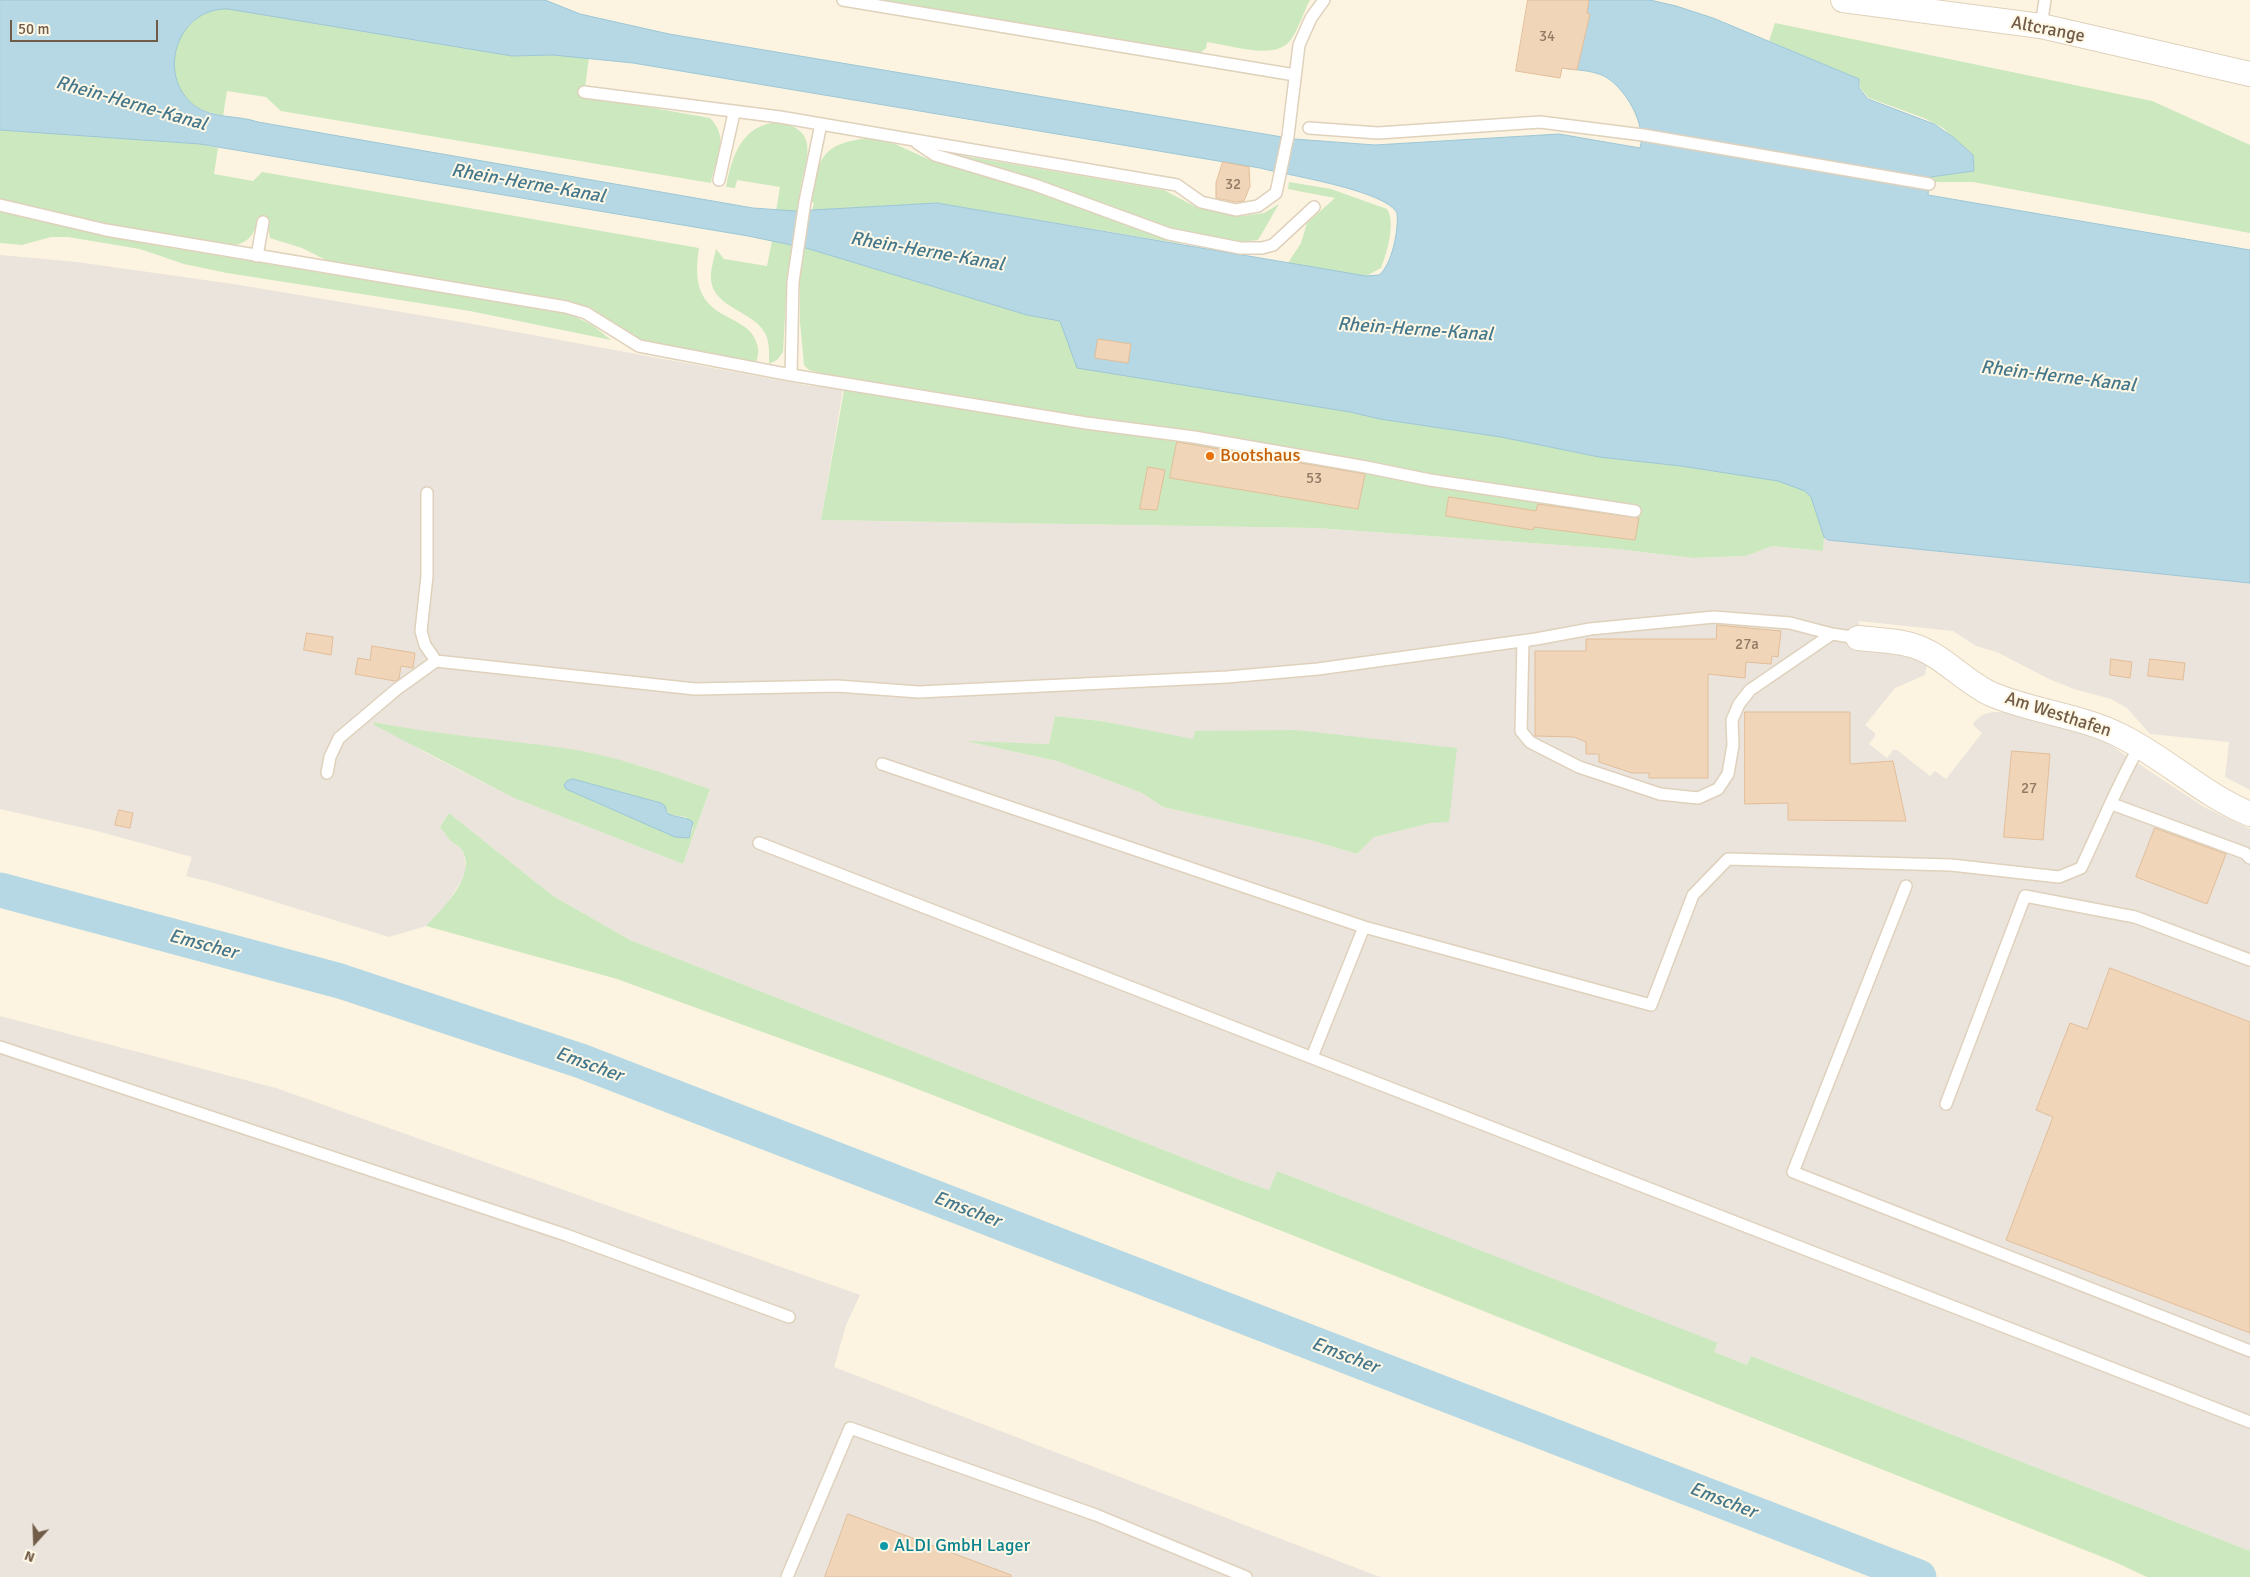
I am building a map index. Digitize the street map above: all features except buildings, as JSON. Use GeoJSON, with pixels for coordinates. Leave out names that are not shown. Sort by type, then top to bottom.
{"type":"FeatureCollection","features":[{"type":"Feature","properties":{"kind":"street","name":"Altcrange"},"geometry":{"type":"LineString","coordinates":[[1843,0],[2041,26],[2250,74]]}},
{"type":"Feature","properties":{"kind":"street","name":"Am Westhafen"},"geometry":{"type":"LineString","coordinates":[[1858,638],[1911,645],[1936,657],[1964,678],[1991,694],[2098,725],[2122,736],[2230,804],[2250,814]]}},
{"type":"Feature","properties":{"kind":"lane"},"geometry":{"type":"LineString","coordinates":[[843,0],[1295,74]]}},
{"type":"Feature","properties":{"kind":"lane"},"geometry":{"type":"LineString","coordinates":[[584,92],[734,113],[780,117],[1177,185],[1201,202],[1236,210],[1258,206],[1276,193],[1288,136],[1299,45],[1311,18],[1324,0]]}},
{"type":"Feature","properties":{"kind":"lane"},"geometry":{"type":"LineString","coordinates":[[2041,26],[2046,0]]}},
{"type":"Feature","properties":{"kind":"lane"},"geometry":{"type":"LineString","coordinates":[[719,180],[734,113]]}},
{"type":"Feature","properties":{"kind":"lane"},"geometry":{"type":"LineString","coordinates":[[1309,128],[1378,133],[1540,122],[1643,135],[1929,184]]}},
{"type":"Feature","properties":{"kind":"lane"},"geometry":{"type":"LineString","coordinates":[[791,375],[793,282],[821,124]]}},
{"type":"Feature","properties":{"kind":"lane"},"geometry":{"type":"LineString","coordinates":[[914,140],[935,156],[1035,185],[1169,234],[1240,248],[1262,248],[1273,245],[1314,207]]}},
{"type":"Feature","properties":{"kind":"lane"},"geometry":{"type":"LineString","coordinates":[[0,205],[106,230],[566,307],[586,313],[639,346],[791,375],[1086,423],[1194,437],[1366,466],[1430,480],[1635,511]]}},
{"type":"Feature","properties":{"kind":"lane"},"geometry":{"type":"LineString","coordinates":[[257,256],[263,222]]}},
{"type":"Feature","properties":{"kind":"lane"},"geometry":{"type":"LineString","coordinates":[[427,493],[427,576],[421,631],[424,645],[436,661]]}},
{"type":"Feature","properties":{"kind":"lane"},"geometry":{"type":"LineString","coordinates":[[327,773],[330,757],[339,738],[397,689],[436,661],[695,689],[837,686],[918,692],[1246,675],[1318,669],[1523,641],[1590,629],[1714,617],[1790,623],[1832,634],[1858,638]]}},
{"type":"Feature","properties":{"kind":"lane"},"geometry":{"type":"LineString","coordinates":[[1523,641],[1521,731],[1530,742],[1579,767],[1660,794],[1698,798],[1718,789],[1728,774],[1733,745],[1732,720],[1739,704],[1750,690],[1832,634]]}},
{"type":"Feature","properties":{"kind":"lane"},"geometry":{"type":"LineString","coordinates":[[882,764],[1364,927],[1650,1005],[1693,895],[1728,859],[1951,865],[2059,877],[2081,868],[2112,804],[2122,778],[2140,747]]}},
{"type":"Feature","properties":{"kind":"lane"},"geometry":{"type":"LineString","coordinates":[[2112,804],[2245,853],[2250,858]]}},
{"type":"Feature","properties":{"kind":"lane"},"geometry":{"type":"LineString","coordinates":[[759,843],[2250,1422]]}},
{"type":"Feature","properties":{"kind":"lane"},"geometry":{"type":"LineString","coordinates":[[1906,886],[1793,1172],[2250,1351]]}},
{"type":"Feature","properties":{"kind":"lane"},"geometry":{"type":"LineString","coordinates":[[1946,1104],[2025,896],[2135,917],[2250,960]]}},
{"type":"Feature","properties":{"kind":"lane"},"geometry":{"type":"LineString","coordinates":[[1312,1057],[1364,927]]}},
{"type":"Feature","properties":{"kind":"lane"},"geometry":{"type":"LineString","coordinates":[[0,1047],[566,1236],[790,1317]]}},
{"type":"Feature","properties":{"kind":"lane"},"geometry":{"type":"LineString","coordinates":[[787,1577],[850,1428],[1096,1515],[1246,1577]]}},
{"type":"Feature","properties":{"kind":"shaded area"},"geometry":{"type":"Polygon","coordinates":[[[0,255],[77,262],[233,284],[467,323],[811,386],[843,389],[821,520],[1316,528],[1617,549],[1693,558],[1746,556],[1772,546],[1823,551],[1824,537],[1828,540],[2250,583],[2250,790],[2225,777],[2229,742],[2150,734],[2127,708],[2111,699],[2074,689],[2049,679],[1997,652],[1976,646],[1953,631],[1859,621],[1858,650],[1912,655],[1928,660],[1925,675],[1895,688],[1865,725],[1875,733],[1869,744],[1887,758],[1893,750],[1897,750],[1930,776],[1935,771],[1946,779],[1982,733],[1973,723],[1982,715],[1992,712],[2006,712],[2043,724],[2079,731],[2105,739],[2107,743],[2204,807],[2250,829],[2250,1551],[1751,1356],[1747,1365],[1714,1352],[1718,1344],[1277,1171],[1269,1190],[1240,1180],[630,940],[553,896],[449,813],[440,827],[450,840],[461,849],[464,855],[466,869],[462,880],[446,905],[426,926],[389,937],[186,876],[192,857],[97,831],[0,809],[0,255]],[[1055,716],[1049,744],[969,742],[1057,761],[1142,793],[1163,807],[1314,841],[1357,854],[1373,837],[1431,823],[1449,821],[1193,740],[1101,721],[1055,716]],[[375,722],[426,753],[514,798],[683,864],[710,789],[644,767],[592,753],[414,730],[375,722]]]}},
{"type":"Feature","properties":{"kind":"shaded area"},"geometry":{"type":"Polygon","coordinates":[[[0,1016],[276,1088],[860,1295],[846,1325],[834,1367],[1380,1577],[0,1577],[0,1016]]]}},
{"type":"Feature","properties":{"kind":"green space"},"geometry":{"type":"Polygon","coordinates":[[[882,0],[1310,0],[1298,28],[1289,42],[1282,47],[1262,51],[1207,42],[1206,48],[1199,54],[882,0]]]}},
{"type":"Feature","properties":{"kind":"green space"},"geometry":{"type":"Polygon","coordinates":[[[223,8],[512,56],[553,55],[589,57],[584,96],[710,118],[720,134],[721,142],[711,183],[281,111],[266,97],[227,91],[223,116],[206,111],[191,103],[183,95],[176,82],[173,68],[174,54],[186,28],[197,18],[209,11],[223,8]]]}},
{"type":"Feature","properties":{"kind":"green space"},"geometry":{"type":"Polygon","coordinates":[[[1775,23],[2152,101],[2250,145],[2250,233],[1973,182],[1929,182],[1930,177],[1974,171],[1973,155],[1943,128],[1924,118],[1869,98],[1860,88],[1859,79],[1769,41],[1775,23]]]}},
{"type":"Feature","properties":{"kind":"green space"},"geometry":{"type":"Polygon","coordinates":[[[780,122],[791,125],[799,130],[804,135],[808,149],[797,211],[776,211],[780,187],[737,180],[735,188],[726,187],[732,164],[741,143],[756,128],[780,122]]]}},
{"type":"Feature","properties":{"kind":"green space"},"geometry":{"type":"Polygon","coordinates":[[[0,130],[200,144],[218,148],[214,174],[253,181],[262,172],[699,248],[697,274],[701,292],[710,305],[744,326],[753,335],[758,348],[756,364],[677,350],[635,338],[590,307],[332,263],[302,248],[270,238],[267,222],[257,222],[249,238],[242,243],[232,246],[95,222],[0,199],[0,130]]]}},
{"type":"Feature","properties":{"kind":"green space"},"geometry":{"type":"Polygon","coordinates":[[[868,138],[895,144],[928,159],[1031,188],[1183,244],[937,203],[812,211],[817,175],[824,156],[840,144],[868,138]]]}},
{"type":"Feature","properties":{"kind":"green space"},"geometry":{"type":"Polygon","coordinates":[[[941,152],[1164,190],[1194,206],[1243,216],[1264,213],[1279,204],[1258,240],[1240,242],[1171,232],[941,152]]]}},
{"type":"Feature","properties":{"kind":"green space"},"geometry":{"type":"Polygon","coordinates":[[[1289,182],[1331,189],[1387,209],[1390,215],[1391,229],[1381,268],[1366,276],[1288,263],[1301,243],[1307,223],[1335,198],[1288,189],[1289,182]]]}},
{"type":"Feature","properties":{"kind":"green space"},"geometry":{"type":"Polygon","coordinates":[[[0,210],[154,245],[570,314],[592,325],[611,340],[470,311],[227,273],[184,264],[140,249],[68,237],[51,237],[22,245],[0,243],[0,210]]]}},
{"type":"Feature","properties":{"kind":"green space"},"geometry":{"type":"Polygon","coordinates":[[[772,241],[806,248],[1027,315],[1060,321],[1098,371],[1350,412],[1380,419],[1501,437],[1599,457],[1681,466],[1778,481],[1805,491],[1811,497],[1824,537],[1823,551],[1772,546],[1746,556],[1693,558],[1617,549],[1316,528],[821,520],[846,379],[809,370],[804,365],[800,322],[800,283],[787,281],[783,352],[777,360],[769,364],[768,344],[765,333],[752,319],[719,297],[711,280],[716,249],[724,259],[767,266],[772,241]]]}},
{"type":"Feature","properties":{"kind":"green space"},"geometry":{"type":"Polygon","coordinates":[[[1055,716],[1101,721],[1193,739],[1195,731],[1296,730],[1457,748],[1449,822],[1431,823],[1374,837],[1357,854],[1314,841],[1163,807],[1142,793],[1057,761],[965,741],[1049,744],[1055,716]]]}},
{"type":"Feature","properties":{"kind":"green space"},"geometry":{"type":"Polygon","coordinates":[[[374,722],[582,751],[638,765],[710,789],[683,864],[514,798],[374,725],[374,722]],[[573,779],[594,802],[675,837],[689,838],[693,828],[686,817],[670,815],[661,803],[573,779]]]}},
{"type":"Feature","properties":{"kind":"green space"},"geometry":{"type":"Polygon","coordinates":[[[449,813],[553,896],[630,940],[1240,1180],[1269,1190],[1277,1171],[1718,1343],[1714,1352],[1747,1365],[1751,1356],[2250,1551],[2250,1577],[2147,1577],[2115,1562],[1287,1233],[889,1078],[617,979],[426,926],[456,891],[465,869],[465,859],[461,849],[450,840],[440,827],[449,813]]]}},
{"type":"Feature","properties":{"kind":"water","name":"Rhein-Herne-Kanal"},"geometry":{"type":"Polygon","coordinates":[[[0,0],[545,0],[580,14],[669,34],[1294,139],[1375,145],[1559,134],[1640,148],[1640,129],[1637,118],[1626,98],[1612,81],[1604,76],[1588,71],[1562,68],[1573,0],[1650,0],[1713,18],[1859,79],[1859,88],[1868,99],[1934,124],[1953,137],[1973,155],[1974,171],[1930,177],[1928,195],[2250,250],[2250,583],[1828,540],[1824,537],[1811,497],[1805,491],[1778,481],[1681,466],[1599,457],[1501,437],[1380,419],[1350,412],[1077,368],[1060,321],[1027,315],[806,248],[748,236],[200,144],[0,130],[0,0]],[[228,9],[210,11],[196,19],[185,31],[177,46],[174,62],[176,78],[183,93],[195,106],[210,113],[753,208],[795,211],[937,203],[1366,276],[1379,275],[1384,270],[1396,237],[1397,213],[1389,205],[1374,197],[1334,184],[1260,168],[633,63],[553,55],[512,56],[228,9]]]}},
{"type":"Feature","properties":{"kind":"water"},"geometry":{"type":"Polygon","coordinates":[[[573,779],[661,803],[665,806],[667,813],[693,822],[689,838],[675,837],[566,789],[564,785],[567,781],[573,779]]]}},
{"type":"Feature","properties":{"kind":"waterway","name":"Emscher"},"geometry":{"type":"LineString","coordinates":[[0,890],[340,981],[581,1061],[1919,1577]]}},
{"type":"Feature","properties":{"kind":"place","name":"Bootshaus"},"geometry":{"type":"Point","coordinates":[1210,456]}},
{"type":"Feature","properties":{"kind":"place","name":"ALDI GmbH Lager"},"geometry":{"type":"Point","coordinates":[884,1546]}}]}
